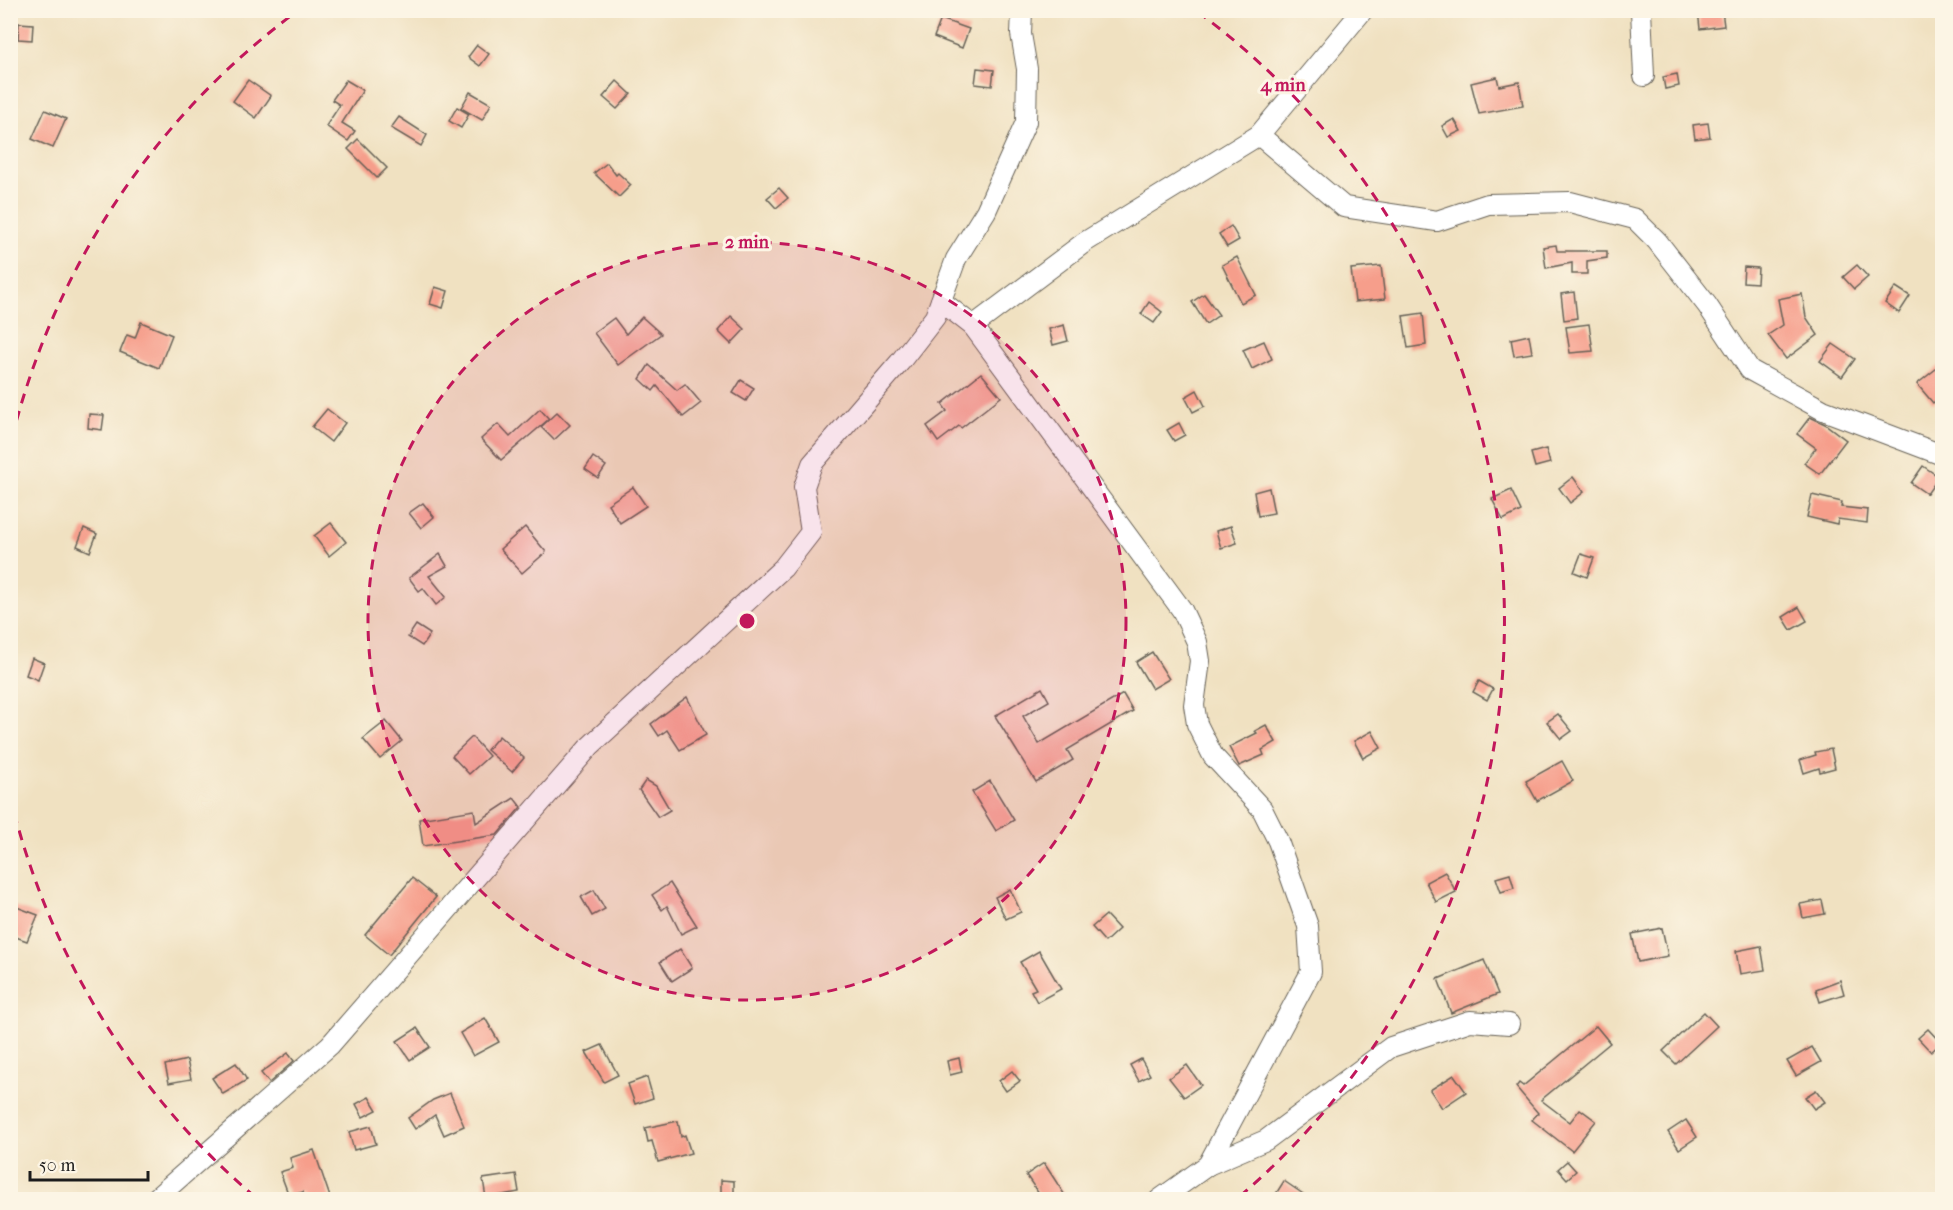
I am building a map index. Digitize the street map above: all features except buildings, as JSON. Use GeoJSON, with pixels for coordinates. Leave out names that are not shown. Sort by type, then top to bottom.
{"type":"FeatureCollection","features":[{"type":"Feature","properties":{"kind":"street"},"geometry":{"type":"LineString","coordinates":[[154,1200],[330,1045],[590,746],[795,555],[811,532],[804,487],[812,464],[900,362],[935,317],[956,259],[986,211],[1026,122],[1027,69],[1022,34],[1022,10]]}},
{"type":"Feature","properties":{"kind":"street"},"geometry":{"type":"LineString","coordinates":[[974,326],[1085,242],[1259,135],[1363,10]]}},
{"type":"Feature","properties":{"kind":"street"},"geometry":{"type":"LineString","coordinates":[[1641,10],[1644,76]]}},
{"type":"Feature","properties":{"kind":"street"},"geometry":{"type":"LineString","coordinates":[[1259,135],[1344,207],[1437,221],[1488,204],[1570,202],[1635,219],[1707,305],[1750,370],[1823,410],[1942,455]]}},
{"type":"Feature","properties":{"kind":"street"},"geometry":{"type":"LineString","coordinates":[[941,301],[974,326],[1182,610],[1197,642],[1200,661],[1194,705],[1197,724],[1214,756],[1262,809],[1278,841],[1308,926],[1311,972],[1208,1165]]}},
{"type":"Feature","properties":{"kind":"street"},"geometry":{"type":"LineString","coordinates":[[1159,1200],[1208,1165],[1266,1140],[1391,1047],[1470,1021],[1509,1024]]}}]}
